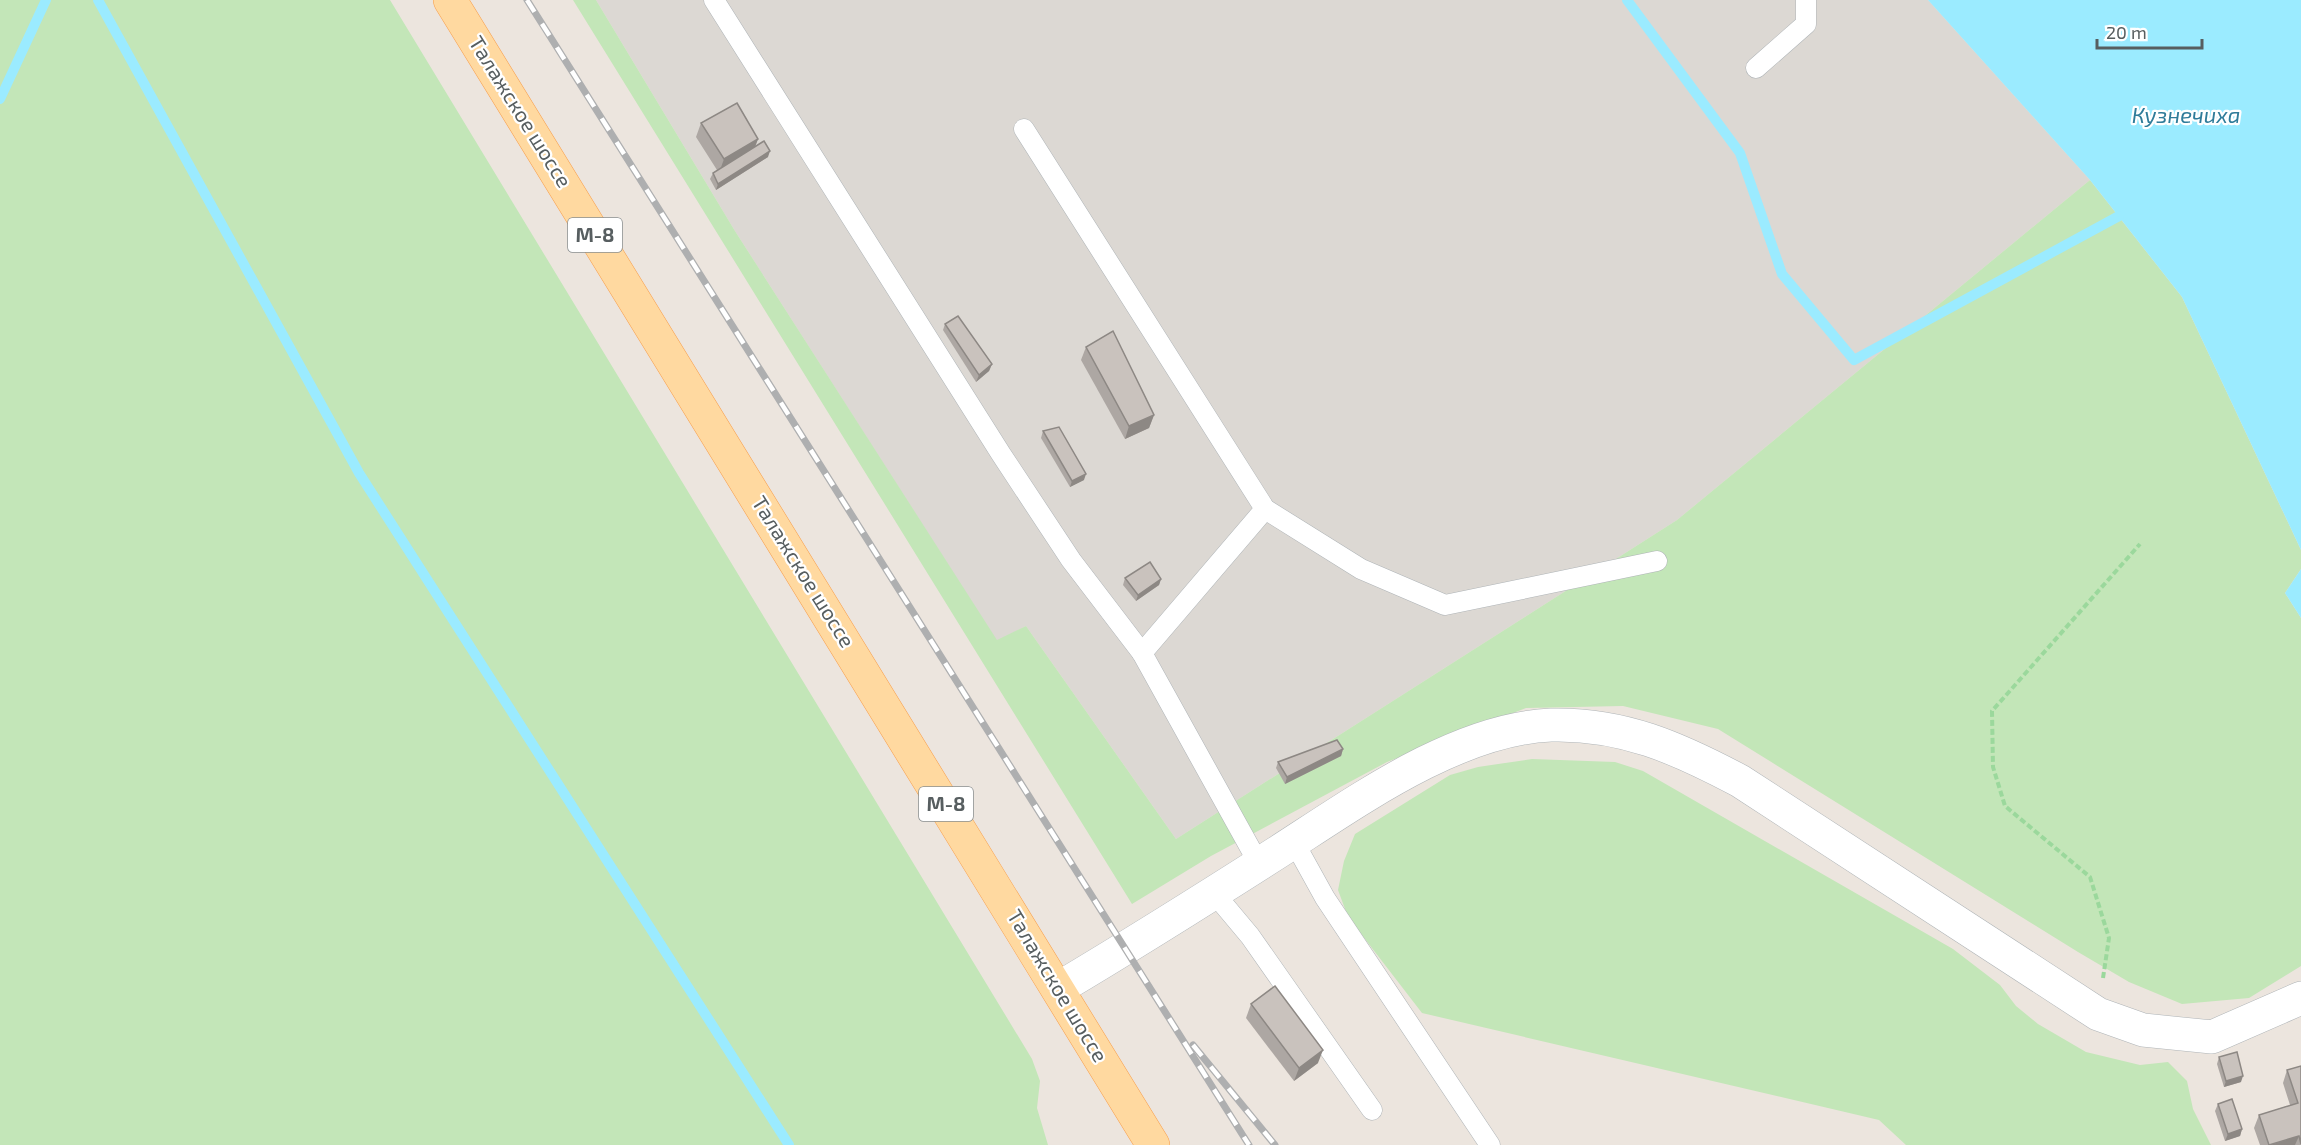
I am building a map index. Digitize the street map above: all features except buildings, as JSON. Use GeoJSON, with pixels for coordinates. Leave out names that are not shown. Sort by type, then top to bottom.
{"type":"FeatureCollection","features":[{"type":"Feature","properties":{"kind":"main road","name":"Талажское шоссе"},"geometry":{"type":"LineString","coordinates":[[450,0],[1059,988],[1153,1145]]}},
{"type":"Feature","properties":{"kind":"street"},"geometry":{"type":"LineString","coordinates":[[1059,988],[1380,787],[1482,737],[1551,725],[1622,731],[1657,740],[1740,781],[2098,1014],[2143,1030],[2212,1038],[2301,998]]}},
{"type":"Feature","properties":{"kind":"lane"},"geometry":{"type":"LineString","coordinates":[[714,0],[1026,492],[1071,560],[1142,653],[1259,864]]}},
{"type":"Feature","properties":{"kind":"lane"},"geometry":{"type":"LineString","coordinates":[[1756,68],[1806,24],[1806,0]]}},
{"type":"Feature","properties":{"kind":"lane"},"geometry":{"type":"LineString","coordinates":[[1024,129],[1265,509],[1361,569],[1445,605],[1657,561]]}},
{"type":"Feature","properties":{"kind":"lane"},"geometry":{"type":"LineString","coordinates":[[1142,653],[1265,509]]}},
{"type":"Feature","properties":{"kind":"lane"},"geometry":{"type":"LineString","coordinates":[[1294,842],[1325,898],[1490,1145]]}},
{"type":"Feature","properties":{"kind":"lane"},"geometry":{"type":"LineString","coordinates":[[1214,893],[1250,936],[1372,1110]]}},
{"type":"Feature","properties":{"kind":"path"},"geometry":{"type":"LineString","coordinates":[[2098,1014],[2109,938],[2090,877],[2005,807],[1993,767],[1992,711],[2140,544]]}},
{"type":"Feature","properties":{"kind":"shaded area"},"geometry":{"type":"Polygon","coordinates":[[[596,0],[1928,0],[2090,180],[1677,520],[1176,839],[1026,626],[997,641],[735,231],[596,0]]]}},
{"type":"Feature","properties":{"kind":"green space"},"geometry":{"type":"Polygon","coordinates":[[[0,0],[390,0],[1032,1059],[1040,1081],[1037,1108],[1048,1145],[0,1145],[0,0]]]}},
{"type":"Feature","properties":{"kind":"green space"},"geometry":{"type":"Polygon","coordinates":[[[573,0],[596,0],[735,231],[997,640],[1026,626],[1176,839],[1677,520],[2090,180],[2182,297],[2301,550],[2301,569],[2285,593],[2301,618],[2301,966],[2249,998],[2182,1004],[2129,982],[2078,952],[1718,729],[1623,706],[1526,708],[1387,762],[1211,856],[1132,904],[573,0]]]}},
{"type":"Feature","properties":{"kind":"green space"},"geometry":{"type":"Polygon","coordinates":[[[1532,759],[1615,762],[1643,771],[1953,949],[2000,985],[2016,1006],[2038,1024],[2086,1052],[2140,1065],[2168,1062],[2187,1081],[2193,1109],[2211,1145],[1906,1145],[1879,1120],[1422,1013],[1348,917],[1338,890],[1344,861],[1355,834],[1450,775],[1478,767],[1532,759]]]}},
{"type":"Feature","properties":{"kind":"water","name":"Кузнечиха"},"geometry":{"type":"Polygon","coordinates":[[[1928,0],[2301,0],[2301,550],[2182,297],[2090,180],[1928,0]]]}},
{"type":"Feature","properties":{"kind":"water"},"geometry":{"type":"Polygon","coordinates":[[[2301,569],[2301,618],[2285,593],[2301,569]]]}},
{"type":"Feature","properties":{"kind":"waterway"},"geometry":{"type":"LineString","coordinates":[[0,99],[46,0]]}},
{"type":"Feature","properties":{"kind":"waterway"},"geometry":{"type":"LineString","coordinates":[[98,0],[359,473],[789,1145]]}},
{"type":"Feature","properties":{"kind":"waterway"},"geometry":{"type":"LineString","coordinates":[[1627,0],[1740,153],[1782,274],[1854,360],[2119,216]]}},
{"type":"Feature","properties":{"kind":"railway"},"geometry":{"type":"LineString","coordinates":[[527,0],[1249,1145]]}},
{"type":"Feature","properties":{"kind":"railway"},"geometry":{"type":"LineString","coordinates":[[1193,1045],[1275,1145]]}}]}
